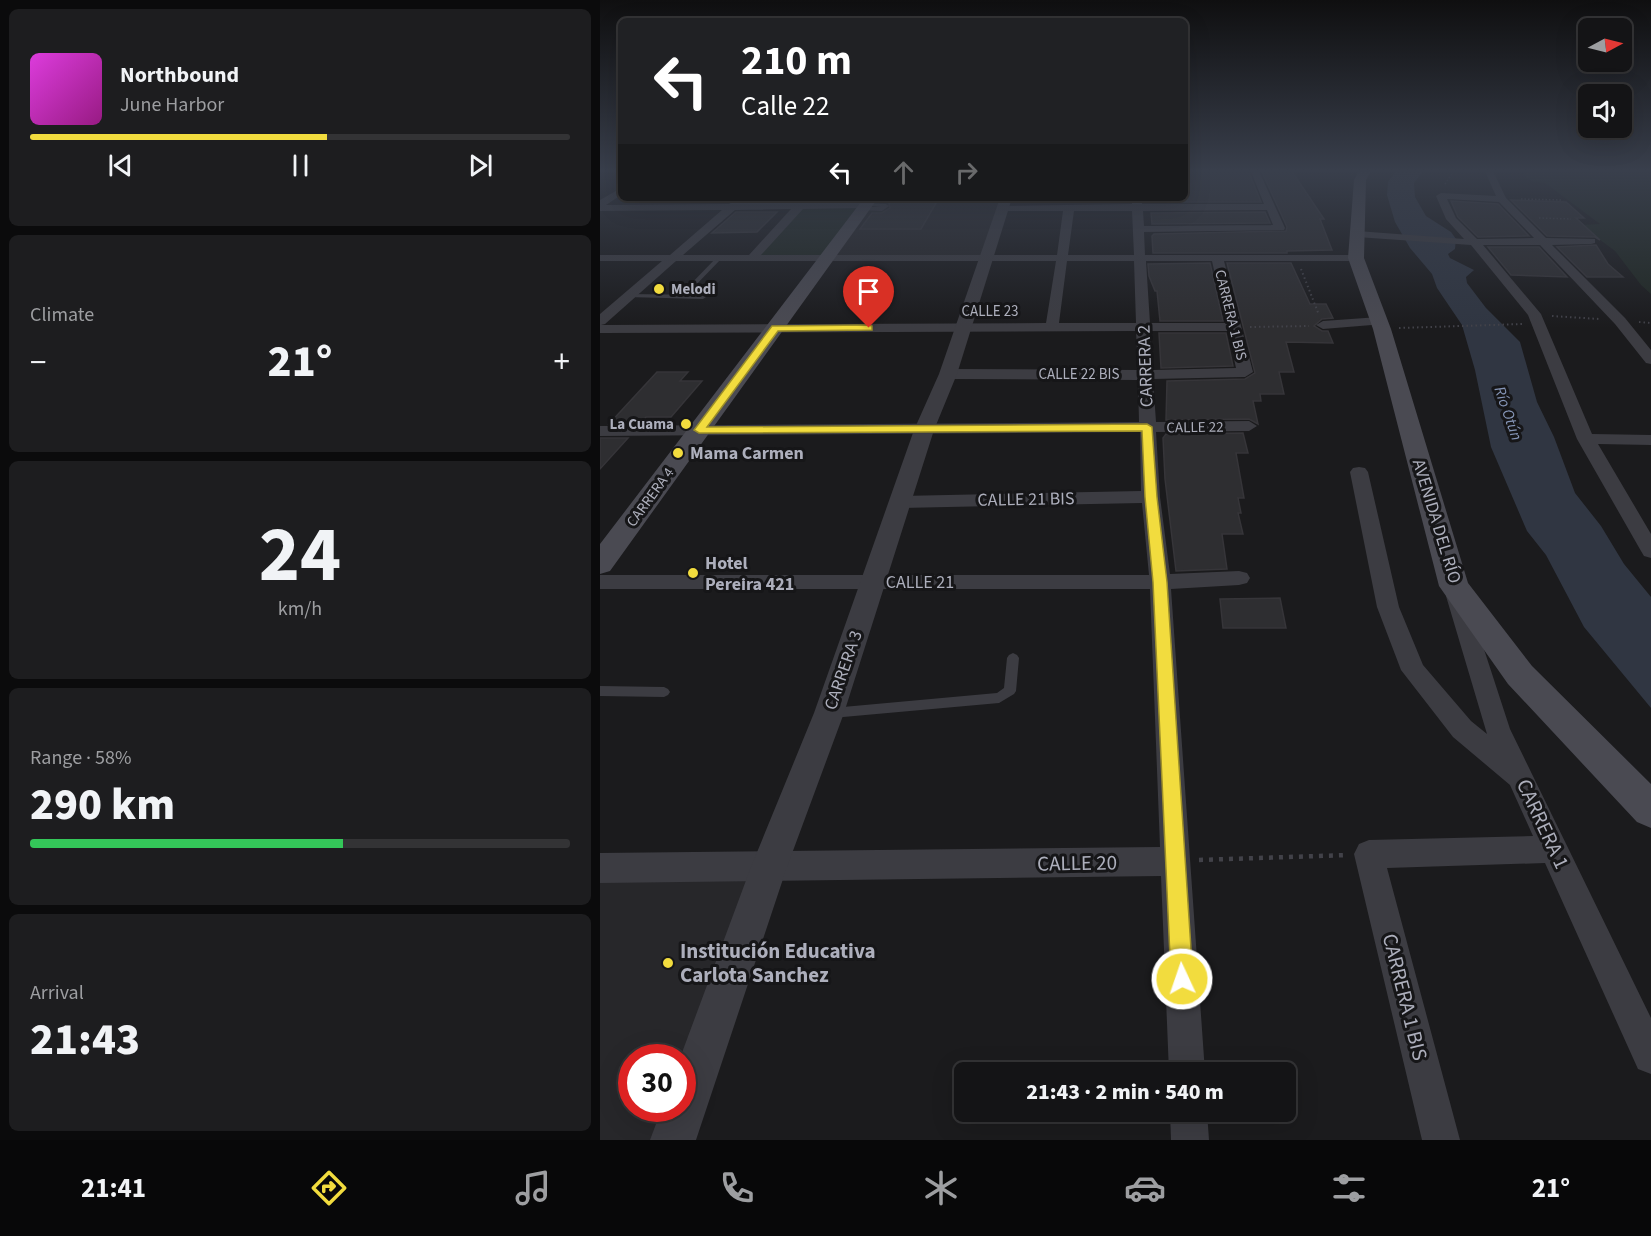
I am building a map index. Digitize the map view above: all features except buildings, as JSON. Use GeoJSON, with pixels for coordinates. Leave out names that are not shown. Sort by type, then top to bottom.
{"type":"FeatureCollection","features":[{"type":"Feature","properties":{"kind":"main road","name":"CARRERA 4"},"geometry":{"type":"LineString","coordinates":[[600,564],[853,222]]}},
{"type":"Feature","properties":{"kind":"main road","name":"AVENIDA DEL RÍO"},"geometry":{"type":"LineString","coordinates":[[1358,222],[1356,258],[1381,325],[1454,586],[1520,675],[1651,810]]}},
{"type":"Feature","properties":{"kind":"street"},"geometry":{"type":"LineString","coordinates":[[600,321],[714,222]]}},
{"type":"Feature","properties":{"kind":"street"},"geometry":{"type":"LineString","coordinates":[[752,258],[785,222]]}},
{"type":"Feature","properties":{"kind":"street","name":"CARRERA 3"},"geometry":{"type":"LineString","coordinates":[[673,1140],[769,867],[829,713],[924,430],[948,374],[997,222]]}},
{"type":"Feature","properties":{"kind":"street"},"geometry":{"type":"LineString","coordinates":[[1052,328],[1067,222]]}},
{"type":"Feature","properties":{"kind":"street","name":"CARRERA 2"},"geometry":{"type":"LineString","coordinates":[[1138,222],[1145,327],[1151,497],[1160,582],[1186,1062]]}},
{"type":"Feature","properties":{"kind":"street"},"geometry":{"type":"LineString","coordinates":[[1138,229],[1280,228],[1278,222]]}},
{"type":"Feature","properties":{"kind":"street"},"geometry":{"type":"LineString","coordinates":[[1454,222],[1529,319],[1586,439],[1651,551]]}},
{"type":"Feature","properties":{"kind":"street"},"geometry":{"type":"LineString","coordinates":[[1525,222],[1620,321],[1651,360]]}},
{"type":"Feature","properties":{"kind":"street"},"geometry":{"type":"LineString","coordinates":[[1357,234],[1470,242],[1591,241]]}},
{"type":"Feature","properties":{"kind":"street"},"geometry":{"type":"LineString","coordinates":[[600,258],[1356,258]]}},
{"type":"Feature","properties":{"kind":"street","name":"CARRERA 1 BIS"},"geometry":{"type":"LineString","coordinates":[[1217,258],[1232,327],[1245,371]]}},
{"type":"Feature","properties":{"kind":"street"},"geometry":{"type":"LineString","coordinates":[[1323,325],[1381,325]]}},
{"type":"Feature","properties":{"kind":"street","name":"CALLE 23"},"geometry":{"type":"LineString","coordinates":[[600,328],[1232,327]]}},
{"type":"Feature","properties":{"kind":"street","name":"CALLE 22 BIS"},"geometry":{"type":"LineString","coordinates":[[948,374],[1146,375],[1245,371]]}},
{"type":"Feature","properties":{"kind":"street","name":"CALLE 22"},"geometry":{"type":"LineString","coordinates":[[600,431],[1249,426]]}},
{"type":"Feature","properties":{"kind":"street"},"geometry":{"type":"LineString","coordinates":[[1586,439],[1651,440]]}},
{"type":"Feature","properties":{"kind":"street"},"geometry":{"type":"LineString","coordinates":[[1359,472],[1388,607],[1413,670],[1462,729],[1522,782]]}},
{"type":"Feature","properties":{"kind":"street","name":"CALLE 21 BIS"},"geometry":{"type":"LineString","coordinates":[[901,501],[1151,497]]}},
{"type":"Feature","properties":{"kind":"street","name":"CALLE 21"},"geometry":{"type":"LineString","coordinates":[[600,582],[1160,582],[1239,578]]}},
{"type":"Feature","properties":{"kind":"street","name":"CARRERA 1"},"geometry":{"type":"LineString","coordinates":[[1454,586],[1497,729],[1651,1056]]}},
{"type":"Feature","properties":{"kind":"street"},"geometry":{"type":"LineString","coordinates":[[1370,854],[1555,849]]}},
{"type":"Feature","properties":{"kind":"street","name":"CARRERA 1 BIS"},"geometry":{"type":"LineString","coordinates":[[1370,854],[1441,1140]]}},
{"type":"Feature","properties":{"kind":"street","name":"CALLE 20"},"geometry":{"type":"LineString","coordinates":[[600,868],[1176,861]]}},
{"type":"Feature","properties":{"kind":"street"},"geometry":{"type":"LineString","coordinates":[[1189,1122],[1190,1140]]}},
{"type":"Feature","properties":{"kind":"lane"},"geometry":{"type":"LineString","coordinates":[[689,289],[719,258]]}},
{"type":"Feature","properties":{"kind":"lane"},"geometry":{"type":"LineString","coordinates":[[629,296],[703,297]]}},
{"type":"Feature","properties":{"kind":"lane"},"geometry":{"type":"LineString","coordinates":[[829,713],[999,698],[1010,691],[1013,658]]}},
{"type":"Feature","properties":{"kind":"lane"},"geometry":{"type":"LineString","coordinates":[[600,691],[664,692]]}},
{"type":"Feature","properties":{"kind":"path"},"geometry":{"type":"LineString","coordinates":[[1232,327],[1323,325],[1297,258]]}},
{"type":"Feature","properties":{"kind":"path"},"geometry":{"type":"LineString","coordinates":[[1381,325],[1452,328],[1529,319],[1651,323]]}},
{"type":"Feature","properties":{"kind":"path"},"geometry":{"type":"LineString","coordinates":[[1176,861],[1370,854]]}},
{"type":"Feature","properties":{"kind":"shaded area"},"geometry":{"type":"Polygon","coordinates":[[[785,222],[853,222],[826,258],[752,258],[785,222]]]}},
{"type":"Feature","properties":{"kind":"shaded area"},"geometry":{"type":"Polygon","coordinates":[[[853,222],[998,222],[985,258],[826,258],[853,222]]]}},
{"type":"Feature","properties":{"kind":"shaded area"},"geometry":{"type":"Polygon","coordinates":[[[1598,222],[1651,222],[1651,294],[1641,285],[1615,251],[1580,225],[1600,224],[1598,222]]]}},
{"type":"Feature","properties":{"kind":"shaded area","name":"Institución Educativa Carlota Sanchez"},"geometry":{"type":"Polygon","coordinates":[[[769,867],[696,1075],[696,1044],[618,1044],[618,1122],[679,1122],[673,1140],[600,1140],[600,868],[769,867]]]}},
{"type":"Feature","properties":{"kind":"water","name":"Río Otún"},"geometry":{"type":"Polygon","coordinates":[[[1395,222],[1436,222],[1451,232],[1456,239],[1455,249],[1448,254],[1450,258],[1474,270],[1466,277],[1467,283],[1486,308],[1520,342],[1537,402],[1554,437],[1575,493],[1601,526],[1624,564],[1651,597],[1651,708],[1584,627],[1546,555],[1527,531],[1491,447],[1475,370],[1462,325],[1437,288],[1432,274],[1410,248],[1395,222]]]}},
{"type":"Feature","properties":{"kind":"place","name":"Melodi"},"geometry":{"type":"Point","coordinates":[659,289]}},
{"type":"Feature","properties":{"kind":"place","name":"La Cuama"},"geometry":{"type":"Point","coordinates":[686,424]}},
{"type":"Feature","properties":{"kind":"place","name":"Mama Carmen"},"geometry":{"type":"Point","coordinates":[678,453]}},
{"type":"Feature","properties":{"kind":"place","name":"Hotel Pereira 421"},"geometry":{"type":"Point","coordinates":[693,573]}},
{"type":"Feature","properties":{"kind":"place","name":"Institución Educativa Carlota Sanchez"},"geometry":{"type":"Point","coordinates":[668,963]}},
{"type":"Feature","properties":{"kind":"route"},"geometry":{"type":"LineString","coordinates":[[869,328],[775,328],[699,430],[1147,427],[1151,497],[1160,582],[1182,979]]}}]}
